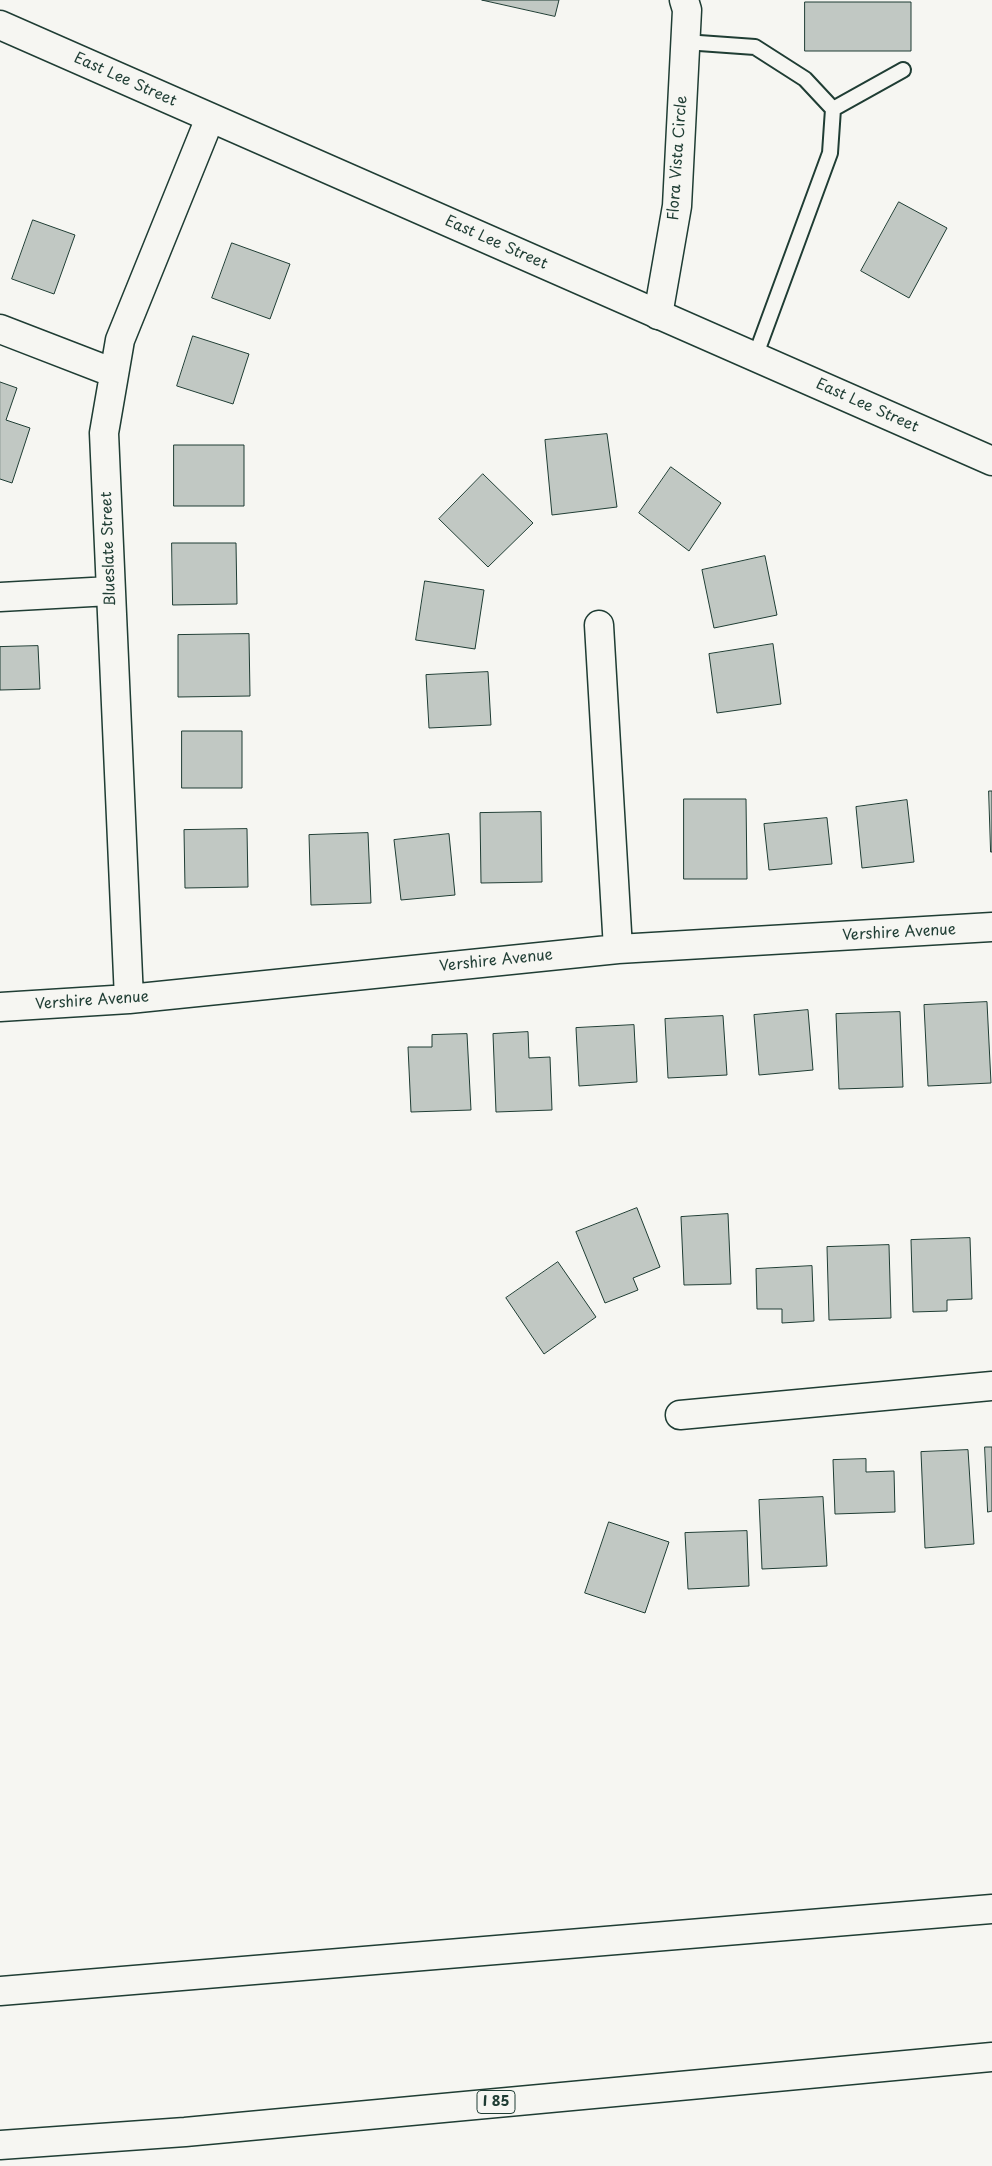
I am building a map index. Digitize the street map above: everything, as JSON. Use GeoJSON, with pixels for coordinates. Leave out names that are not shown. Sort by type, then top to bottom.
{"type":"FeatureCollection","features":[{"type":"Feature","properties":{"kind":"main road","name":"Flora Vista Circle"},"geometry":{"type":"LineString","coordinates":[[658,315],[677,206],[687,10],[684,0]]}},
{"type":"Feature","properties":{"kind":"main road","name":"East Lee Street"},"geometry":{"type":"LineString","coordinates":[[0,25],[992,461]]}},
{"type":"Feature","properties":{"kind":"main road","name":"Blueslate Street"},"geometry":{"type":"LineString","coordinates":[[129,999],[104,432],[120,340],[210,118]]}},
{"type":"Feature","properties":{"kind":"main road"},"geometry":{"type":"LineString","coordinates":[[0,329],[114,373]]}},
{"type":"Feature","properties":{"kind":"main road"},"geometry":{"type":"LineString","coordinates":[[0,597],[110,591]]}},
{"type":"Feature","properties":{"kind":"main road"},"geometry":{"type":"LineString","coordinates":[[599,625],[618,949]]}},
{"type":"Feature","properties":{"kind":"main road","name":"Vershire Avenue"},"geometry":{"type":"LineString","coordinates":[[0,1008],[129,999],[618,949],[992,927]]}},
{"type":"Feature","properties":{"kind":"main road"},"geometry":{"type":"LineString","coordinates":[[680,1414],[992,1386]]}},
{"type":"Feature","properties":{"kind":"main road"},"geometry":{"type":"LineString","coordinates":[[0,1991],[992,1909]]}},
{"type":"Feature","properties":{"kind":"main road","name":"I 85"},"geometry":{"type":"LineString","coordinates":[[0,2145],[195,2131],[992,2057]]}},
{"type":"Feature","properties":{"kind":"lane"},"geometry":{"type":"LineString","coordinates":[[685,42],[755,47],[805,79],[833,109],[830,153],[755,357]]}},
{"type":"Feature","properties":{"kind":"lane"},"geometry":{"type":"LineString","coordinates":[[833,109],[903,70]]}},
{"type":"Feature","properties":{"kind":"building"},"geometry":{"type":"Polygon","coordinates":[[[482,0],[559,0],[555,16],[482,0]]]}},
{"type":"Feature","properties":{"kind":"building"},"geometry":{"type":"Polygon","coordinates":[[[805,2],[911,2],[911,51],[805,51],[805,2]]]}},
{"type":"Feature","properties":{"kind":"building"},"geometry":{"type":"Polygon","coordinates":[[[899,202],[947,228],[909,298],[861,271],[899,202]]]}},
{"type":"Feature","properties":{"kind":"building"},"geometry":{"type":"Polygon","coordinates":[[[33,220],[75,235],[54,294],[12,279],[33,220]]]}},
{"type":"Feature","properties":{"kind":"building"},"geometry":{"type":"Polygon","coordinates":[[[232,243],[290,264],[270,319],[212,298],[232,243]]]}},
{"type":"Feature","properties":{"kind":"building"},"geometry":{"type":"Polygon","coordinates":[[[193,336],[249,354],[233,404],[177,386],[193,336]]]}},
{"type":"Feature","properties":{"kind":"building"},"geometry":{"type":"Polygon","coordinates":[[[0,382],[17,388],[6,420],[30,428],[12,483],[0,479],[0,382]]]}},
{"type":"Feature","properties":{"kind":"building"},"geometry":{"type":"Polygon","coordinates":[[[607,434],[617,507],[552,515],[545,440],[607,434]]]}},
{"type":"Feature","properties":{"kind":"building"},"geometry":{"type":"Polygon","coordinates":[[[174,445],[244,445],[244,506],[174,506],[174,445]]]}},
{"type":"Feature","properties":{"kind":"building"},"geometry":{"type":"Polygon","coordinates":[[[671,467],[721,503],[689,551],[639,513],[671,467]]]}},
{"type":"Feature","properties":{"kind":"building"},"geometry":{"type":"Polygon","coordinates":[[[483,474],[533,523],[488,567],[439,519],[483,474]]]}},
{"type":"Feature","properties":{"kind":"building"},"geometry":{"type":"Polygon","coordinates":[[[172,543],[236,543],[237,604],[173,605],[172,543]]]}},
{"type":"Feature","properties":{"kind":"building"},"geometry":{"type":"Polygon","coordinates":[[[765,556],[777,615],[714,628],[702,570],[765,556]]]}},
{"type":"Feature","properties":{"kind":"building"},"geometry":{"type":"Polygon","coordinates":[[[425,581],[484,590],[475,649],[416,640],[425,581]]]}},
{"type":"Feature","properties":{"kind":"building"},"geometry":{"type":"Polygon","coordinates":[[[249,634],[250,696],[178,697],[178,635],[249,634]]]}},
{"type":"Feature","properties":{"kind":"building"},"geometry":{"type":"Polygon","coordinates":[[[773,644],[781,704],[717,713],[709,654],[773,644]]]}},
{"type":"Feature","properties":{"kind":"building"},"geometry":{"type":"Polygon","coordinates":[[[38,646],[40,689],[0,690],[0,647],[38,646]]]}},
{"type":"Feature","properties":{"kind":"building"},"geometry":{"type":"Polygon","coordinates":[[[488,672],[491,725],[429,728],[426,675],[488,672]]]}},
{"type":"Feature","properties":{"kind":"building"},"geometry":{"type":"Polygon","coordinates":[[[182,731],[242,731],[242,788],[182,788],[182,731]]]}},
{"type":"Feature","properties":{"kind":"building"},"geometry":{"type":"Polygon","coordinates":[[[989,791],[992,791],[992,852],[991,852],[989,791]]]}},
{"type":"Feature","properties":{"kind":"building"},"geometry":{"type":"Polygon","coordinates":[[[684,799],[746,799],[747,879],[684,879],[684,799]]]}},
{"type":"Feature","properties":{"kind":"building"},"geometry":{"type":"Polygon","coordinates":[[[907,800],[914,862],[862,868],[856,807],[907,800]]]}},
{"type":"Feature","properties":{"kind":"building"},"geometry":{"type":"Polygon","coordinates":[[[541,812],[542,882],[481,883],[480,813],[541,812]]]}},
{"type":"Feature","properties":{"kind":"building"},"geometry":{"type":"Polygon","coordinates":[[[827,818],[832,864],[769,870],[764,824],[827,818]]]}},
{"type":"Feature","properties":{"kind":"building"},"geometry":{"type":"Polygon","coordinates":[[[247,829],[248,887],[185,888],[184,830],[247,829]]]}},
{"type":"Feature","properties":{"kind":"building"},"geometry":{"type":"Polygon","coordinates":[[[368,833],[371,903],[311,905],[309,835],[368,833]]]}},
{"type":"Feature","properties":{"kind":"building"},"geometry":{"type":"Polygon","coordinates":[[[449,834],[455,895],[401,900],[394,840],[449,834]]]}},
{"type":"Feature","properties":{"kind":"building"},"geometry":{"type":"Polygon","coordinates":[[[987,1002],[991,1083],[928,1086],[924,1005],[987,1002]]]}},
{"type":"Feature","properties":{"kind":"building"},"geometry":{"type":"Polygon","coordinates":[[[808,1010],[813,1070],[759,1075],[754,1015],[808,1010]]]}},
{"type":"Feature","properties":{"kind":"building"},"geometry":{"type":"Polygon","coordinates":[[[900,1012],[903,1087],[839,1089],[836,1014],[900,1012]]]}},
{"type":"Feature","properties":{"kind":"building"},"geometry":{"type":"Polygon","coordinates":[[[723,1016],[727,1075],[668,1078],[665,1019],[723,1016]]]}},
{"type":"Feature","properties":{"kind":"building"},"geometry":{"type":"Polygon","coordinates":[[[634,1025],[637,1082],[579,1086],[576,1028],[634,1025]]]}},
{"type":"Feature","properties":{"kind":"building"},"geometry":{"type":"Polygon","coordinates":[[[528,1032],[529,1058],[550,1057],[552,1110],[496,1112],[493,1034],[528,1032]]]}},
{"type":"Feature","properties":{"kind":"building"},"geometry":{"type":"Polygon","coordinates":[[[467,1034],[471,1110],[411,1112],[408,1047],[432,1047],[432,1035],[467,1034]]]}},
{"type":"Feature","properties":{"kind":"building"},"geometry":{"type":"Polygon","coordinates":[[[637,1208],[660,1267],[633,1278],[638,1290],[605,1303],[576,1232],[637,1208]]]}},
{"type":"Feature","properties":{"kind":"building"},"geometry":{"type":"Polygon","coordinates":[[[728,1214],[731,1284],[684,1285],[681,1217],[728,1214]]]}},
{"type":"Feature","properties":{"kind":"building"},"geometry":{"type":"Polygon","coordinates":[[[970,1238],[972,1299],[947,1300],[947,1311],[913,1312],[911,1240],[970,1238]]]}},
{"type":"Feature","properties":{"kind":"building"},"geometry":{"type":"Polygon","coordinates":[[[889,1245],[891,1318],[829,1320],[827,1247],[889,1245]]]}},
{"type":"Feature","properties":{"kind":"building"},"geometry":{"type":"Polygon","coordinates":[[[558,1262],[596,1317],[544,1354],[506,1298],[558,1262]]]}},
{"type":"Feature","properties":{"kind":"building"},"geometry":{"type":"Polygon","coordinates":[[[812,1266],[814,1321],[782,1323],[782,1309],[757,1309],[756,1269],[812,1266]]]}},
{"type":"Feature","properties":{"kind":"building"},"geometry":{"type":"Polygon","coordinates":[[[985,1447],[992,1447],[992,1511],[988,1512],[985,1447]]]}},
{"type":"Feature","properties":{"kind":"building"},"geometry":{"type":"Polygon","coordinates":[[[968,1450],[974,1544],[925,1548],[921,1452],[968,1450]]]}},
{"type":"Feature","properties":{"kind":"building"},"geometry":{"type":"Polygon","coordinates":[[[866,1459],[866,1472],[894,1471],[895,1512],[835,1514],[833,1460],[866,1459]]]}},
{"type":"Feature","properties":{"kind":"building"},"geometry":{"type":"Polygon","coordinates":[[[823,1497],[827,1566],[762,1569],[759,1500],[823,1497]]]}},
{"type":"Feature","properties":{"kind":"building"},"geometry":{"type":"Polygon","coordinates":[[[609,1522],[669,1542],[645,1613],[585,1593],[609,1522]]]}},
{"type":"Feature","properties":{"kind":"building"},"geometry":{"type":"Polygon","coordinates":[[[747,1531],[749,1586],[688,1589],[685,1533],[747,1531]]]}}]}
